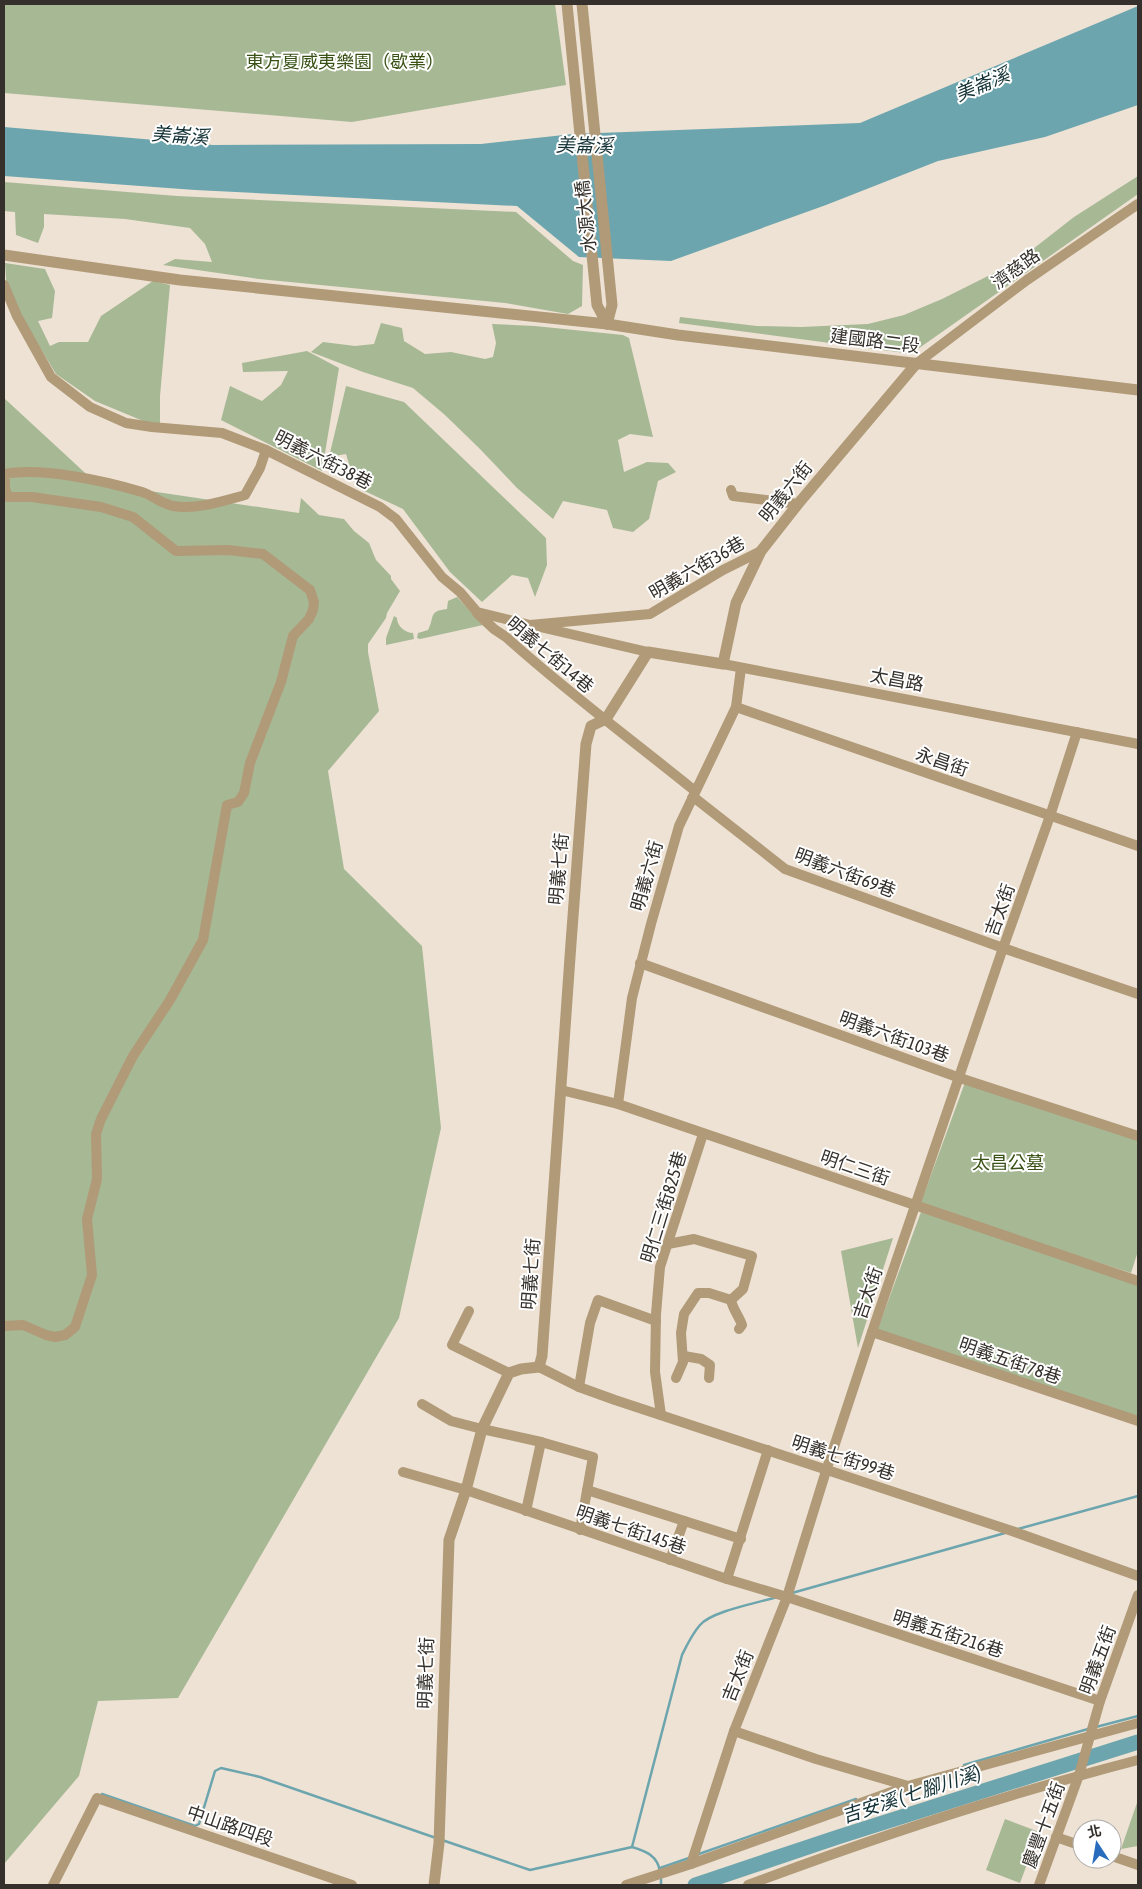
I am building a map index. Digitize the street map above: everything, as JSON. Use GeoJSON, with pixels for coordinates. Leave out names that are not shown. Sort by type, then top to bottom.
{"type":"FeatureCollection","features":[{"type":"Feature","properties":{"kind":"street","name":"水源大橋"},"geometry":{"type":"LineString","coordinates":[[567,4],[597,305],[607,324]]}},
{"type":"Feature","properties":{"kind":"street","name":"水源大橋"},"geometry":{"type":"LineString","coordinates":[[582,4],[612,305],[607,324]]}},
{"type":"Feature","properties":{"kind":"street","name":"濟慈路"},"geometry":{"type":"LineString","coordinates":[[916,364],[1027,280],[1138,204]]}},
{"type":"Feature","properties":{"kind":"street","name":"建國路二段"},"geometry":{"type":"LineString","coordinates":[[4,255],[180,280],[607,324],[678,336],[1138,390]]}},
{"type":"Feature","properties":{"kind":"street","name":"明義六街38巷"},"geometry":{"type":"LineString","coordinates":[[4,284],[17,316],[51,377],[90,407],[126,423],[222,433],[266,450],[380,507],[396,519],[442,577],[460,592],[477,612]]}},
{"type":"Feature","properties":{"kind":"street","name":"明義六街"},"geometry":{"type":"LineString","coordinates":[[723,664],[736,603],[761,551],[798,504],[916,364]]}},
{"type":"Feature","properties":{"kind":"street"},"geometry":{"type":"LineString","coordinates":[[4,1326],[22,1325],[55,1337],[65,1335],[75,1327],[92,1275],[87,1219],[97,1179],[96,1134],[101,1119],[133,1056],[170,1000],[203,940],[227,805],[238,802],[244,793],[250,763],[282,682],[293,636],[309,619],[314,602],[310,590],[263,554],[228,550],[176,551],[133,517],[101,507],[32,497],[8,497],[5,488],[5,474],[20,471],[110,483],[144,493],[171,506],[184,507],[218,502],[245,495],[260,468],[266,450]]}},
{"type":"Feature","properties":{"kind":"street"},"geometry":{"type":"LineString","coordinates":[[731,490],[733,496],[798,504]]}},
{"type":"Feature","properties":{"kind":"street","name":"明義六街36巷"},"geometry":{"type":"LineString","coordinates":[[530,625],[650,614],[723,570],[761,551]]}},
{"type":"Feature","properties":{"kind":"street"},"geometry":{"type":"LineString","coordinates":[[477,612],[648,652]]}},
{"type":"Feature","properties":{"kind":"street","name":"明義七街14巷"},"geometry":{"type":"LineString","coordinates":[[477,612],[494,629],[506,637],[589,709],[606,720],[693,795]]}},
{"type":"Feature","properties":{"kind":"street","name":"太昌路"},"geometry":{"type":"LineString","coordinates":[[648,652],[723,664],[1138,744]]}},
{"type":"Feature","properties":{"kind":"street","name":"明義七街"},"geometry":{"type":"LineString","coordinates":[[539,1367],[542,1356],[586,744],[591,726],[606,720],[648,652]]}},
{"type":"Feature","properties":{"kind":"street","name":"明義六街"},"geometry":{"type":"LineString","coordinates":[[618,1104],[632,998],[640,962],[679,826],[736,707],[741,668]]}},
{"type":"Feature","properties":{"kind":"street","name":"永昌街"},"geometry":{"type":"LineString","coordinates":[[736,707],[1138,846]]}},
{"type":"Feature","properties":{"kind":"street","name":"吉太街"},"geometry":{"type":"LineString","coordinates":[[691,1864],[734,1731],[787,1597],[872,1332],[1050,816],[1077,732]]}},
{"type":"Feature","properties":{"kind":"street","name":"明義六街69巷"},"geometry":{"type":"LineString","coordinates":[[693,795],[785,869],[1003,948],[1138,994]]}},
{"type":"Feature","properties":{"kind":"street","name":"明義六街103巷"},"geometry":{"type":"LineString","coordinates":[[640,962],[960,1078],[1138,1136]]}},
{"type":"Feature","properties":{"kind":"street","name":"明仁三街"},"geometry":{"type":"LineString","coordinates":[[560,1090],[618,1104],[1138,1281]]}},
{"type":"Feature","properties":{"kind":"street","name":"明仁三街825巷"},"geometry":{"type":"LineString","coordinates":[[661,1415],[655,1372],[660,1267],[704,1134]]}},
{"type":"Feature","properties":{"kind":"street"},"geometry":{"type":"LineString","coordinates":[[668,1244],[694,1239],[752,1256],[743,1289],[731,1300]]}},
{"type":"Feature","properties":{"kind":"street"},"geometry":{"type":"LineString","coordinates":[[676,1378],[684,1356],[681,1333],[684,1314],[698,1293],[709,1293],[731,1300]]}},
{"type":"Feature","properties":{"kind":"street"},"geometry":{"type":"LineString","coordinates":[[579,1386],[590,1323],[598,1300],[656,1321]]}},
{"type":"Feature","properties":{"kind":"street"},"geometry":{"type":"LineString","coordinates":[[731,1300],[732,1308],[742,1325],[739,1329]]}},
{"type":"Feature","properties":{"kind":"street"},"geometry":{"type":"LineString","coordinates":[[469,1311],[452,1345],[509,1373],[539,1367]]}},
{"type":"Feature","properties":{"kind":"street","name":"明義五街78巷"},"geometry":{"type":"LineString","coordinates":[[872,1332],[1138,1421]]}},
{"type":"Feature","properties":{"kind":"street"},"geometry":{"type":"LineString","coordinates":[[684,1356],[701,1359],[710,1365],[709,1378]]}},
{"type":"Feature","properties":{"kind":"street","name":"明義七街99巷"},"geometry":{"type":"LineString","coordinates":[[539,1367],[615,1400],[1012,1531],[1138,1576]]}},
{"type":"Feature","properties":{"kind":"street","name":"明義七街"},"geometry":{"type":"LineString","coordinates":[[434,1885],[439,1839],[449,1540],[466,1490],[482,1429],[509,1373]]}},
{"type":"Feature","properties":{"kind":"street"},"geometry":{"type":"LineString","coordinates":[[422,1404],[451,1421],[541,1442],[593,1457],[580,1530]]}},
{"type":"Feature","properties":{"kind":"street"},"geometry":{"type":"LineString","coordinates":[[526,1511],[541,1442]]}},
{"type":"Feature","properties":{"kind":"street"},"geometry":{"type":"LineString","coordinates":[[728,1579],[768,1450]]}},
{"type":"Feature","properties":{"kind":"street","name":"明義七街145巷"},"geometry":{"type":"LineString","coordinates":[[403,1472],[466,1490],[580,1530],[787,1597]]}},
{"type":"Feature","properties":{"kind":"street"},"geometry":{"type":"LineString","coordinates":[[587,1490],[741,1539]]}},
{"type":"Feature","properties":{"kind":"street"},"geometry":{"type":"LineString","coordinates":[[670,1560],[684,1520]]}},
{"type":"Feature","properties":{"kind":"street","name":"明義五街"},"geometry":{"type":"LineString","coordinates":[[1079,1775],[1100,1701],[1138,1596]]}},
{"type":"Feature","properties":{"kind":"street","name":"明義五街216巷"},"geometry":{"type":"LineString","coordinates":[[787,1597],[1100,1701]]}},
{"type":"Feature","properties":{"kind":"street"},"geometry":{"type":"LineString","coordinates":[[626,1885],[691,1864],[908,1786],[1138,1723]]}},
{"type":"Feature","properties":{"kind":"street"},"geometry":{"type":"LineString","coordinates":[[734,1731],[816,1759],[908,1786]]}},
{"type":"Feature","properties":{"kind":"street"},"geometry":{"type":"LineString","coordinates":[[748,1885],[770,1882],[870,1841],[1079,1775],[1138,1760]]}},
{"type":"Feature","properties":{"kind":"street","name":"慶豐十五街"},"geometry":{"type":"LineString","coordinates":[[1039,1885],[1079,1775]]}},
{"type":"Feature","properties":{"kind":"street","name":"中山路四段"},"geometry":{"type":"LineString","coordinates":[[53,1885],[97,1798],[352,1885]]}},
{"type":"Feature","properties":{"kind":"street"},"geometry":{"type":"LineString","coordinates":[[1056,1838],[1072,1843]]}},
{"type":"Feature","properties":{"kind":"street"},"geometry":{"type":"LineString","coordinates":[[1122,1859],[1138,1865]]}},
{"type":"Feature","properties":{"kind":"green space","name":"東方夏威夷樂園（歇業）"},"geometry":{"type":"Polygon","coordinates":[[[4,4],[555,4],[566,85],[352,122],[4,93],[4,4]]]}},
{"type":"Feature","properties":{"kind":"green space"},"geometry":{"type":"Polygon","coordinates":[[[1138,176],[1138,194],[915,351],[905,353],[679,323],[680,317],[757,326],[801,327],[868,324],[904,315],[942,299],[1024,256],[1074,217],[1138,176]]]}},
{"type":"Feature","properties":{"kind":"green space"},"geometry":{"type":"Polygon","coordinates":[[[4,182],[177,196],[516,212],[573,261],[583,265],[582,306],[568,314],[505,303],[259,279],[163,265],[175,259],[212,262],[205,244],[190,228],[125,219],[44,214],[44,227],[38,243],[16,235],[15,212],[4,211],[4,182]]]}},
{"type":"Feature","properties":{"kind":"green space"},"geometry":{"type":"Polygon","coordinates":[[[5,263],[45,269],[55,291],[52,318],[38,321],[50,346],[59,342],[88,342],[101,316],[153,281],[170,285],[160,396],[160,428],[95,401],[56,374],[7,293],[5,263]]]}},
{"type":"Feature","properties":{"kind":"green space"},"geometry":{"type":"Polygon","coordinates":[[[381,323],[402,328],[404,341],[425,354],[451,352],[485,359],[493,357],[496,343],[492,324],[535,326],[623,335],[629,338],[653,437],[630,434],[618,440],[624,472],[647,462],[668,463],[676,472],[658,481],[649,519],[633,532],[613,528],[607,510],[563,501],[553,519],[517,488],[445,415],[413,388],[363,372],[311,352],[323,342],[355,346],[374,344],[381,323]]]}},
{"type":"Feature","properties":{"kind":"green space"},"geometry":{"type":"Polygon","coordinates":[[[307,351],[339,368],[322,471],[221,420],[230,386],[262,401],[281,385],[288,371],[243,372],[242,363],[307,351]]]}},
{"type":"Feature","properties":{"kind":"green space"},"geometry":{"type":"Polygon","coordinates":[[[346,386],[404,402],[546,538],[547,565],[535,597],[528,578],[512,575],[482,602],[450,572],[403,509],[356,487],[346,454],[329,457],[346,386]]]}},
{"type":"Feature","properties":{"kind":"green space"},"geometry":{"type":"Polygon","coordinates":[[[4,398],[96,483],[299,513],[301,498],[319,515],[344,519],[354,531],[369,543],[376,560],[391,576],[391,579],[400,591],[386,618],[368,644],[379,711],[328,771],[344,869],[422,946],[441,1128],[399,1318],[178,1698],[98,1701],[79,1776],[4,1864],[4,398]]]}},
{"type":"Feature","properties":{"kind":"green space"},"geometry":{"type":"Polygon","coordinates":[[[457,597],[483,625],[420,639],[417,638],[418,633],[428,630],[434,613],[447,609],[448,601],[457,597]]]}},
{"type":"Feature","properties":{"kind":"green space"},"geometry":{"type":"Polygon","coordinates":[[[394,616],[402,628],[407,632],[413,633],[414,639],[386,645],[386,638],[394,616]]]}},
{"type":"Feature","properties":{"kind":"green space","name":"太昌公墓"},"geometry":{"type":"Polygon","coordinates":[[[967,1077],[1138,1135],[1138,1251],[1131,1273],[920,1205],[967,1077]]]}},
{"type":"Feature","properties":{"kind":"green space"},"geometry":{"type":"Polygon","coordinates":[[[921,1212],[1138,1284],[1138,1418],[877,1331],[921,1212]]]}},
{"type":"Feature","properties":{"kind":"green space"},"geometry":{"type":"Polygon","coordinates":[[[893,1238],[858,1348],[841,1251],[893,1238]]]}},
{"type":"Feature","properties":{"kind":"green space"},"geometry":{"type":"Polygon","coordinates":[[[1138,1800],[1138,1846],[1122,1849],[1138,1800]]]}},
{"type":"Feature","properties":{"kind":"green space"},"geometry":{"type":"Polygon","coordinates":[[[1005,1819],[1039,1832],[1020,1883],[986,1870],[1005,1819]]]}},
{"type":"Feature","properties":{"kind":"water","name":"美崙溪"},"geometry":{"type":"Polygon","coordinates":[[[1138,6],[1138,105],[1045,137],[938,161],[826,205],[671,261],[579,257],[517,206],[195,190],[4,176],[4,127],[213,145],[481,144],[573,134],[860,123],[1138,6]]]}},
{"type":"Feature","properties":{"kind":"waterway"},"geometry":{"type":"LineString","coordinates":[[1018,1529],[1138,1496]]}},
{"type":"Feature","properties":{"kind":"waterway"},"geometry":{"type":"LineString","coordinates":[[792,1593],[1005,1533]]}},
{"type":"Feature","properties":{"kind":"waterway"},"geometry":{"type":"LineString","coordinates":[[632,1847],[682,1655],[690,1640],[700,1625],[714,1616],[777,1597]]}},
{"type":"Feature","properties":{"kind":"waterway"},"geometry":{"type":"LineString","coordinates":[[1096,1727],[1138,1716]]}},
{"type":"Feature","properties":{"kind":"waterway"},"geometry":{"type":"LineString","coordinates":[[964,1765],[1088,1729]]}},
{"type":"Feature","properties":{"kind":"waterway","name":"吉安溪 (七腳川溪)"},"geometry":{"type":"LineString","coordinates":[[695,1885],[838,1837],[1138,1742]]}},
{"type":"Feature","properties":{"kind":"waterway"},"geometry":{"type":"LineString","coordinates":[[102,1794],[195,1826],[199,1824],[215,1771],[221,1768],[260,1777],[436,1838]]}},
{"type":"Feature","properties":{"kind":"waterway"},"geometry":{"type":"LineString","coordinates":[[696,1855],[856,1799]]}},
{"type":"Feature","properties":{"kind":"waterway"},"geometry":{"type":"LineString","coordinates":[[442,1840],[530,1870],[632,1847],[642,1850],[654,1858],[660,1872]]}},
{"type":"Feature","properties":{"kind":"waterway"},"geometry":{"type":"LineString","coordinates":[[660,1868],[689,1858]]}},
{"type":"Feature","properties":{"kind":"waterway"},"geometry":{"type":"LineString","coordinates":[[661,1878],[661,1885]]}}]}
